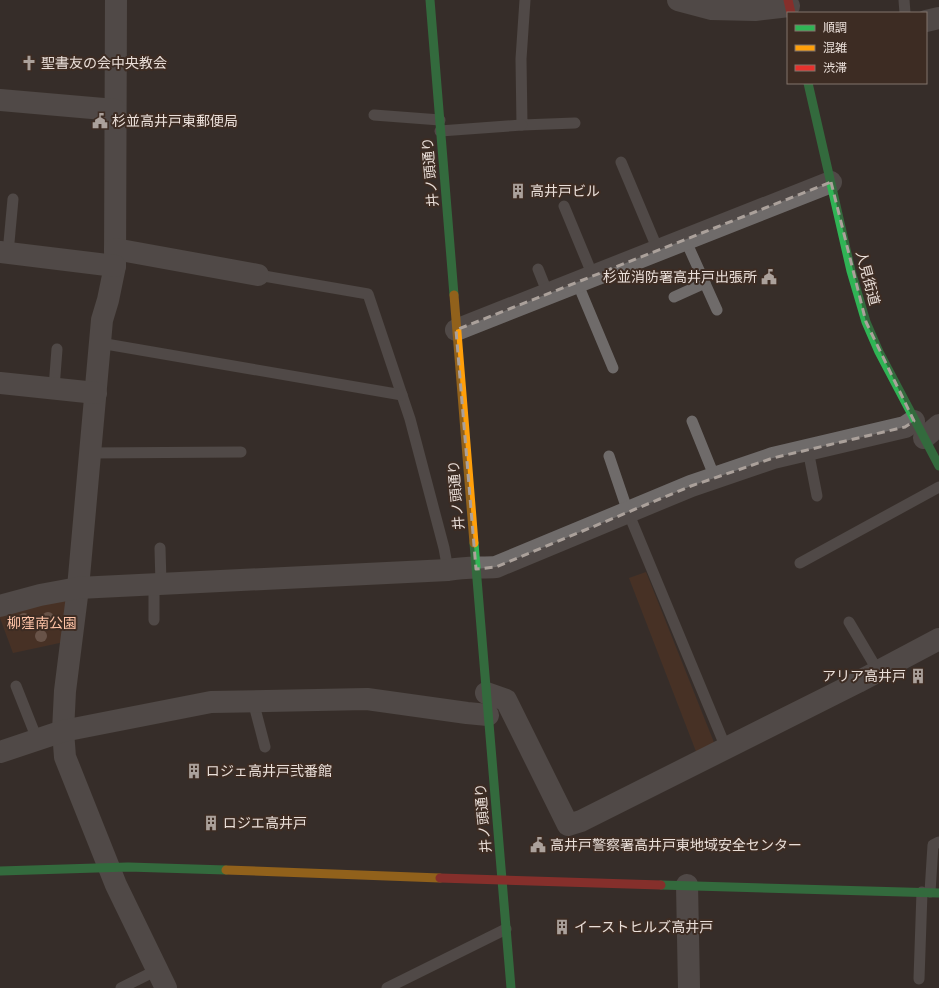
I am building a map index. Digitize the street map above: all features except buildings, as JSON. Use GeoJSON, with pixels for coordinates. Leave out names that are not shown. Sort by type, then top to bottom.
{"type":"FeatureCollection","features":[{"type":"Feature","properties":{"kind":"main road","name":"井ノ頭通り"},"geometry":{"type":"LineString","coordinates":[[430,0],[511,988]]}},
{"type":"Feature","properties":{"kind":"main road","name":"人見街道"},"geometry":{"type":"LineString","coordinates":[[808,84],[853,278],[866,322],[879,352],[926,428],[939,466]]}},
{"type":"Feature","properties":{"kind":"main road"},"geometry":{"type":"LineString","coordinates":[[0,871],[109,867],[502,879],[524,881],[930,892]]}},
{"type":"Feature","properties":{"kind":"street"},"geometry":{"type":"LineString","coordinates":[[116,0],[115,258],[108,300],[102,320],[78,588],[65,691],[63,731],[65,757],[109,867],[162,979]]}},
{"type":"Feature","properties":{"kind":"street"},"geometry":{"type":"LineString","coordinates":[[678,0],[712,9],[755,10],[790,6]]}},
{"type":"Feature","properties":{"kind":"street"},"geometry":{"type":"LineString","coordinates":[[927,21],[939,18]]}},
{"type":"Feature","properties":{"kind":"street"},"geometry":{"type":"LineString","coordinates":[[0,100],[115,110]]}},
{"type":"Feature","properties":{"kind":"street"},"geometry":{"type":"LineString","coordinates":[[456,330],[831,182]]}},
{"type":"Feature","properties":{"kind":"street"},"geometry":{"type":"LineString","coordinates":[[4,252],[115,258],[258,274]]}},
{"type":"Feature","properties":{"kind":"street"},"geometry":{"type":"LineString","coordinates":[[0,382],[96,393]]}},
{"type":"Feature","properties":{"kind":"street"},"geometry":{"type":"LineString","coordinates":[[0,606],[40,595],[78,588],[496,567],[691,486],[773,458],[905,427],[926,428]]}},
{"type":"Feature","properties":{"kind":"street"},"geometry":{"type":"LineString","coordinates":[[486,693],[506,700],[568,825],[581,821],[878,672],[939,638]]}},
{"type":"Feature","properties":{"kind":"street"},"geometry":{"type":"LineString","coordinates":[[0,752],[63,731],[212,702],[367,699],[488,715]]}},
{"type":"Feature","properties":{"kind":"street"},"geometry":{"type":"LineString","coordinates":[[687,885],[689,988]]}},
{"type":"Feature","properties":{"kind":"lane"},"geometry":{"type":"LineString","coordinates":[[522,125],[521,59],[525,0]]}},
{"type":"Feature","properties":{"kind":"lane"},"geometry":{"type":"LineString","coordinates":[[904,0],[905,12]]}},
{"type":"Feature","properties":{"kind":"lane"},"geometry":{"type":"LineString","coordinates":[[374,115],[440,126],[575,123]]}},
{"type":"Feature","properties":{"kind":"lane"},"geometry":{"type":"LineString","coordinates":[[621,162],[658,250]]}},
{"type":"Feature","properties":{"kind":"lane"},"geometry":{"type":"LineString","coordinates":[[4,252],[13,199]]}},
{"type":"Feature","properties":{"kind":"lane"},"geometry":{"type":"LineString","coordinates":[[564,206],[613,368]]}},
{"type":"Feature","properties":{"kind":"lane"},"geometry":{"type":"LineString","coordinates":[[685,240],[706,283],[717,310]]}},
{"type":"Feature","properties":{"kind":"lane"},"geometry":{"type":"LineString","coordinates":[[538,269],[548,294]]}},
{"type":"Feature","properties":{"kind":"lane"},"geometry":{"type":"LineString","coordinates":[[258,274],[368,294],[402,395],[444,548],[448,570]]}},
{"type":"Feature","properties":{"kind":"lane"},"geometry":{"type":"LineString","coordinates":[[674,297],[706,283]]}},
{"type":"Feature","properties":{"kind":"lane"},"geometry":{"type":"LineString","coordinates":[[100,343],[402,395]]}},
{"type":"Feature","properties":{"kind":"lane"},"geometry":{"type":"LineString","coordinates":[[54,388],[57,349]]}},
{"type":"Feature","properties":{"kind":"lane"},"geometry":{"type":"LineString","coordinates":[[692,421],[715,478]]}},
{"type":"Feature","properties":{"kind":"lane"},"geometry":{"type":"LineString","coordinates":[[808,450],[817,496]]}},
{"type":"Feature","properties":{"kind":"lane"},"geometry":{"type":"LineString","coordinates":[[90,453],[241,452]]}},
{"type":"Feature","properties":{"kind":"lane"},"geometry":{"type":"LineString","coordinates":[[609,456],[628,512],[726,748]]}},
{"type":"Feature","properties":{"kind":"lane"},"geometry":{"type":"LineString","coordinates":[[800,563],[939,487]]}},
{"type":"Feature","properties":{"kind":"lane"},"geometry":{"type":"LineString","coordinates":[[154,620],[160,548]]}},
{"type":"Feature","properties":{"kind":"lane"},"geometry":{"type":"LineString","coordinates":[[849,622],[878,672]]}},
{"type":"Feature","properties":{"kind":"lane"},"geometry":{"type":"LineString","coordinates":[[16,686],[37,739]]}},
{"type":"Feature","properties":{"kind":"lane"},"geometry":{"type":"LineString","coordinates":[[253,701],[265,747]]}},
{"type":"Feature","properties":{"kind":"lane"},"geometry":{"type":"LineString","coordinates":[[919,979],[930,892],[933,845],[939,842]]}},
{"type":"Feature","properties":{"kind":"lane"},"geometry":{"type":"LineString","coordinates":[[387,988],[506,929]]}},
{"type":"Feature","properties":{"kind":"lane"},"geometry":{"type":"LineString","coordinates":[[121,988],[162,979]]}},
{"type":"Feature","properties":{"kind":"highlighted area"},"geometry":{"type":"Polygon","coordinates":[[[831,182],[866,322],[914,421],[905,427],[773,458],[691,486],[496,567],[476,569],[456,330],[831,182]]]}},
{"type":"Feature","properties":{"kind":"green space"},"geometry":{"type":"Polygon","coordinates":[[[646,572],[715,745],[697,754],[629,578],[646,572]]]}},
{"type":"Feature","properties":{"kind":"green space","name":"柳窪南公園"},"geometry":{"type":"Polygon","coordinates":[[[68,598],[64,642],[13,653],[0,618],[0,611],[68,598]]]}},
{"type":"Feature","properties":{"kind":"traffic: fast"},"geometry":{"type":"LineString","coordinates":[[430,0],[454,295]]}},
{"type":"Feature","properties":{"kind":"traffic: fast"},"geometry":{"type":"LineString","coordinates":[[808,84],[851,271],[866,322],[879,352],[939,466]]}},
{"type":"Feature","properties":{"kind":"traffic: fast"},"geometry":{"type":"LineString","coordinates":[[474,543],[511,988]]}},
{"type":"Feature","properties":{"kind":"traffic: fast"},"geometry":{"type":"LineString","coordinates":[[0,871],[128,867],[226,870]]}},
{"type":"Feature","properties":{"kind":"traffic: fast"},"geometry":{"type":"LineString","coordinates":[[661,885],[939,893]]}},
{"type":"Feature","properties":{"kind":"traffic: slow"},"geometry":{"type":"LineString","coordinates":[[454,295],[474,543]]}},
{"type":"Feature","properties":{"kind":"traffic: slow"},"geometry":{"type":"LineString","coordinates":[[226,870],[440,878]]}},
{"type":"Feature","properties":{"kind":"traffic: jam"},"geometry":{"type":"LineString","coordinates":[[788,0],[791,12]]}},
{"type":"Feature","properties":{"kind":"traffic: jam"},"geometry":{"type":"LineString","coordinates":[[440,878],[661,885]]}},
{"type":"Feature","properties":{"kind":"place","name":"聖書友の会中央教会"},"geometry":{"type":"Point","coordinates":[29,63]}},
{"type":"Feature","properties":{"kind":"place","name":"杉並高井戸東郵便局"},"geometry":{"type":"Point","coordinates":[100,121]}},
{"type":"Feature","properties":{"kind":"place","name":"高井戸ビル"},"geometry":{"type":"Point","coordinates":[518,191]}},
{"type":"Feature","properties":{"kind":"place","name":"杉並消防署高井戸出張所"},"geometry":{"type":"Point","coordinates":[769,277]}},
{"type":"Feature","properties":{"kind":"place","name":"アリア高井戸"},"geometry":{"type":"Point","coordinates":[918,676]}},
{"type":"Feature","properties":{"kind":"place","name":"ロジェ高井戸弐番館"},"geometry":{"type":"Point","coordinates":[194,771]}},
{"type":"Feature","properties":{"kind":"place","name":"ロジエ高井戸"},"geometry":{"type":"Point","coordinates":[211,823]}},
{"type":"Feature","properties":{"kind":"place","name":"高井戸警察署高井戸東地域安全センター"},"geometry":{"type":"Point","coordinates":[538,845]}},
{"type":"Feature","properties":{"kind":"place","name":"イーストヒルズ高井戸"},"geometry":{"type":"Point","coordinates":[562,927]}}]}
